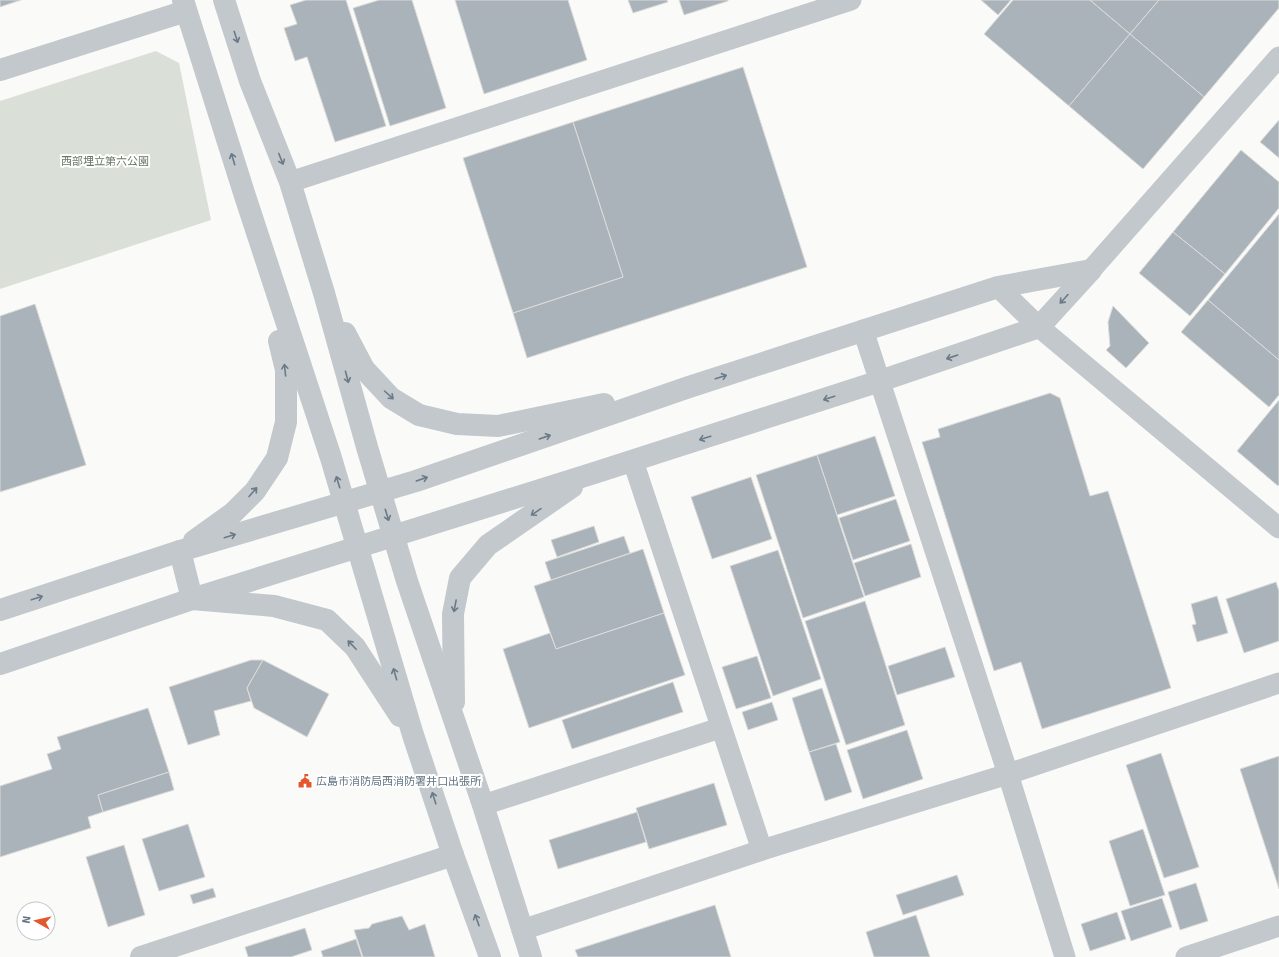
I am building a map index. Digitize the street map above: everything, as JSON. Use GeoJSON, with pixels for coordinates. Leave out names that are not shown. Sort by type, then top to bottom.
{"type":"FeatureCollection","features":[{"type":"Feature","properties":{"kind":"street"},"geometry":{"type":"LineString","coordinates":[[224,0],[250,81],[290,182],[324,293],[380,492],[454,723],[483,805],[531,957]]}},
{"type":"Feature","properties":{"kind":"street"},"geometry":{"type":"LineString","coordinates":[[290,182],[851,0]]}},
{"type":"Feature","properties":{"kind":"street"},"geometry":{"type":"LineString","coordinates":[[0,70],[185,5],[244,196],[344,502],[413,735],[452,855],[490,957]]}},
{"type":"Feature","properties":{"kind":"street"},"geometry":{"type":"LineString","coordinates":[[0,664],[192,599],[633,461],[880,381],[1039,327],[1279,57]]}},
{"type":"Feature","properties":{"kind":"street"},"geometry":{"type":"LineString","coordinates":[[180,551],[233,512],[255,491],[277,458],[286,422],[286,370],[244,196]]}},
{"type":"Feature","properties":{"kind":"street"},"geometry":{"type":"LineString","coordinates":[[0,610],[180,551],[416,481],[689,387],[998,287],[1091,270]]}},
{"type":"Feature","properties":{"kind":"street"},"geometry":{"type":"LineString","coordinates":[[998,287],[1039,327],[1279,528]]}},
{"type":"Feature","properties":{"kind":"street"},"geometry":{"type":"LineString","coordinates":[[324,293],[364,369],[391,398],[419,415],[457,424],[498,426],[689,387]]}},
{"type":"Feature","properties":{"kind":"street"},"geometry":{"type":"LineString","coordinates":[[863,330],[1008,774],[1065,957]]}},
{"type":"Feature","properties":{"kind":"street"},"geometry":{"type":"LineString","coordinates":[[633,461],[720,728],[762,850]]}},
{"type":"Feature","properties":{"kind":"street"},"geometry":{"type":"LineString","coordinates":[[454,723],[453,614],[460,578],[488,545],[591,474]]}},
{"type":"Feature","properties":{"kind":"street"},"geometry":{"type":"LineString","coordinates":[[180,551],[192,599]]}},
{"type":"Feature","properties":{"kind":"street"},"geometry":{"type":"LineString","coordinates":[[192,599],[274,606],[327,620],[355,646],[413,735]]}},
{"type":"Feature","properties":{"kind":"street"},"geometry":{"type":"LineString","coordinates":[[522,930],[762,850],[1008,774],[1279,683]]}},
{"type":"Feature","properties":{"kind":"street"},"geometry":{"type":"LineString","coordinates":[[483,805],[720,728]]}},
{"type":"Feature","properties":{"kind":"street"},"geometry":{"type":"LineString","coordinates":[[141,957],[452,855]]}},
{"type":"Feature","properties":{"kind":"street"},"geometry":{"type":"LineString","coordinates":[[1186,957],[1279,926]]}},
{"type":"Feature","properties":{"kind":"green space","name":"西部埋立第六公園"},"geometry":{"type":"Polygon","coordinates":[[[156,51],[179,63],[211,220],[0,289],[0,101],[156,51]]]}},
{"type":"Feature","properties":{"kind":"building"},"geometry":{"type":"Polygon","coordinates":[[[0,0],[21,0],[0,7],[0,0]]]}},
{"type":"Feature","properties":{"kind":"building"},"geometry":{"type":"Polygon","coordinates":[[[306,0],[346,0],[386,126],[335,142],[307,57],[295,61],[284,28],[297,24],[290,5],[306,0]]]}},
{"type":"Feature","properties":{"kind":"building"},"geometry":{"type":"Polygon","coordinates":[[[379,0],[412,0],[446,108],[390,126],[353,8],[379,0]]]}},
{"type":"Feature","properties":{"kind":"building"},"geometry":{"type":"Polygon","coordinates":[[[455,0],[568,0],[587,60],[484,94],[455,0]]]}},
{"type":"Feature","properties":{"kind":"building"},"geometry":{"type":"Polygon","coordinates":[[[628,0],[667,0],[668,2],[633,13],[628,0]]]}},
{"type":"Feature","properties":{"kind":"building"},"geometry":{"type":"Polygon","coordinates":[[[679,0],[728,0],[728,1],[684,15],[679,0]]]}},
{"type":"Feature","properties":{"kind":"building"},"geometry":{"type":"Polygon","coordinates":[[[981,0],[1011,0],[998,15],[981,0]]]}},
{"type":"Feature","properties":{"kind":"building"},"geometry":{"type":"Polygon","coordinates":[[[1013,0],[1090,0],[1130,34],[1069,106],[984,34],[1013,0]]]}},
{"type":"Feature","properties":{"kind":"building"},"geometry":{"type":"Polygon","coordinates":[[[1090,0],[1159,0],[1130,34],[1090,0]]]}},
{"type":"Feature","properties":{"kind":"building"},"geometry":{"type":"Polygon","coordinates":[[[1159,0],[1279,0],[1279,8],[1204,97],[1130,34],[1159,0]]]}},
{"type":"Feature","properties":{"kind":"building"},"geometry":{"type":"Polygon","coordinates":[[[1130,34],[1204,97],[1143,169],[1069,106],[1130,34]]]}},
{"type":"Feature","properties":{"kind":"building"},"geometry":{"type":"Polygon","coordinates":[[[743,67],[807,267],[527,358],[513,313],[623,277],[573,122],[743,67]]]}},
{"type":"Feature","properties":{"kind":"building"},"geometry":{"type":"Polygon","coordinates":[[[1279,120],[1279,158],[1260,142],[1279,120]]]}},
{"type":"Feature","properties":{"kind":"building"},"geometry":{"type":"Polygon","coordinates":[[[573,122],[623,277],[513,313],[463,158],[573,122]]]}},
{"type":"Feature","properties":{"kind":"building"},"geometry":{"type":"Polygon","coordinates":[[[1241,150],[1279,182],[1279,208],[1225,274],[1173,232],[1241,150]]]}},
{"type":"Feature","properties":{"kind":"building"},"geometry":{"type":"Polygon","coordinates":[[[1279,214],[1279,360],[1208,300],[1279,214]]]}},
{"type":"Feature","properties":{"kind":"building"},"geometry":{"type":"Polygon","coordinates":[[[1173,232],[1225,274],[1190,316],[1139,273],[1173,232]]]}},
{"type":"Feature","properties":{"kind":"building"},"geometry":{"type":"Polygon","coordinates":[[[1208,300],[1279,360],[1279,395],[1269,407],[1181,332],[1208,300]]]}},
{"type":"Feature","properties":{"kind":"building"},"geometry":{"type":"Polygon","coordinates":[[[35,304],[86,465],[0,492],[0,316],[35,304]]]}},
{"type":"Feature","properties":{"kind":"building"},"geometry":{"type":"Polygon","coordinates":[[[1113,306],[1149,343],[1126,368],[1106,350],[1110,346],[1108,322],[1113,306]]]}},
{"type":"Feature","properties":{"kind":"building"},"geometry":{"type":"Polygon","coordinates":[[[1050,393],[1060,398],[1090,496],[1108,491],[1171,688],[1042,729],[1021,662],[994,671],[922,442],[940,437],[938,429],[1050,393]]]}},
{"type":"Feature","properties":{"kind":"building"},"geometry":{"type":"Polygon","coordinates":[[[1279,400],[1279,485],[1278,486],[1237,451],[1279,400]]]}},
{"type":"Feature","properties":{"kind":"building"},"geometry":{"type":"Polygon","coordinates":[[[875,436],[895,496],[837,515],[817,455],[875,436]]]}},
{"type":"Feature","properties":{"kind":"building"},"geometry":{"type":"Polygon","coordinates":[[[817,455],[864,597],[803,618],[756,475],[817,455]]]}},
{"type":"Feature","properties":{"kind":"building"},"geometry":{"type":"Polygon","coordinates":[[[751,477],[772,539],[712,559],[691,497],[751,477]]]}},
{"type":"Feature","properties":{"kind":"building"},"geometry":{"type":"Polygon","coordinates":[[[896,499],[910,541],[853,560],[839,518],[896,499]]]}},
{"type":"Feature","properties":{"kind":"building"},"geometry":{"type":"Polygon","coordinates":[[[594,526],[599,542],[557,557],[551,540],[594,526]]]}},
{"type":"Feature","properties":{"kind":"building"},"geometry":{"type":"Polygon","coordinates":[[[624,536],[630,553],[551,580],[545,562],[624,536]]]}},
{"type":"Feature","properties":{"kind":"building"},"geometry":{"type":"Polygon","coordinates":[[[911,544],[921,577],[865,596],[854,563],[911,544]]]}},
{"type":"Feature","properties":{"kind":"building"},"geometry":{"type":"Polygon","coordinates":[[[643,549],[664,613],[556,649],[534,586],[643,549]]]}},
{"type":"Feature","properties":{"kind":"building"},"geometry":{"type":"Polygon","coordinates":[[[778,550],[821,679],[773,696],[730,566],[778,550]]]}},
{"type":"Feature","properties":{"kind":"building"},"geometry":{"type":"Polygon","coordinates":[[[1276,582],[1279,591],[1279,641],[1244,653],[1226,599],[1276,582]]]}},
{"type":"Feature","properties":{"kind":"building"},"geometry":{"type":"Polygon","coordinates":[[[1217,596],[1228,633],[1197,642],[1192,625],[1196,624],[1191,604],[1217,596]]]}},
{"type":"Feature","properties":{"kind":"building"},"geometry":{"type":"Polygon","coordinates":[[[865,601],[905,725],[846,745],[805,621],[865,601]]]}},
{"type":"Feature","properties":{"kind":"building"},"geometry":{"type":"Polygon","coordinates":[[[664,613],[685,675],[529,728],[503,649],[550,633],[556,649],[664,613]]]}},
{"type":"Feature","properties":{"kind":"building"},"geometry":{"type":"Polygon","coordinates":[[[945,647],[955,677],[897,695],[888,666],[945,647]]]}},
{"type":"Feature","properties":{"kind":"building"},"geometry":{"type":"Polygon","coordinates":[[[757,656],[771,698],[736,709],[722,667],[757,656]]]}},
{"type":"Feature","properties":{"kind":"building"},"geometry":{"type":"Polygon","coordinates":[[[251,660],[263,660],[247,688],[251,701],[214,711],[220,735],[188,745],[169,687],[251,660]]]}},
{"type":"Feature","properties":{"kind":"building"},"geometry":{"type":"Polygon","coordinates":[[[263,660],[329,694],[307,737],[254,708],[247,688],[263,660]]]}},
{"type":"Feature","properties":{"kind":"building"},"geometry":{"type":"Polygon","coordinates":[[[673,682],[683,712],[572,749],[562,720],[673,682]]]}},
{"type":"Feature","properties":{"kind":"building"},"geometry":{"type":"Polygon","coordinates":[[[822,688],[840,742],[809,752],[792,698],[822,688]]]}},
{"type":"Feature","properties":{"kind":"building"},"geometry":{"type":"Polygon","coordinates":[[[772,702],[778,720],[748,730],[742,712],[772,702]]]}},
{"type":"Feature","properties":{"kind":"building"},"geometry":{"type":"Polygon","coordinates":[[[148,708],[169,772],[98,795],[103,812],[88,817],[91,828],[0,857],[0,786],[52,769],[47,754],[61,749],[57,737],[148,708]]]}},
{"type":"Feature","properties":{"kind":"building"},"geometry":{"type":"Polygon","coordinates":[[[907,730],[923,779],[863,799],[847,750],[907,730]]]}},
{"type":"Feature","properties":{"kind":"building"},"geometry":{"type":"Polygon","coordinates":[[[836,744],[852,792],[825,801],[809,752],[836,744]]]}},
{"type":"Feature","properties":{"kind":"building"},"geometry":{"type":"Polygon","coordinates":[[[1161,753],[1199,867],[1164,878],[1126,765],[1161,753]]]}},
{"type":"Feature","properties":{"kind":"building"},"geometry":{"type":"Polygon","coordinates":[[[1279,756],[1279,889],[1240,769],[1279,756]]]}},
{"type":"Feature","properties":{"kind":"building"},"geometry":{"type":"Polygon","coordinates":[[[169,772],[174,790],[103,812],[98,795],[169,772]]]}},
{"type":"Feature","properties":{"kind":"building"},"geometry":{"type":"Polygon","coordinates":[[[714,783],[727,825],[649,849],[636,808],[714,783]]]}},
{"type":"Feature","properties":{"kind":"building"},"geometry":{"type":"Polygon","coordinates":[[[637,812],[646,842],[558,869],[549,840],[637,812]]]}},
{"type":"Feature","properties":{"kind":"building"},"geometry":{"type":"Polygon","coordinates":[[[188,824],[205,877],[159,891],[142,839],[188,824]]]}},
{"type":"Feature","properties":{"kind":"building"},"geometry":{"type":"Polygon","coordinates":[[[1143,829],[1165,895],[1130,906],[1109,841],[1143,829]]]}},
{"type":"Feature","properties":{"kind":"building"},"geometry":{"type":"Polygon","coordinates":[[[124,845],[145,915],[108,927],[86,857],[124,845]]]}},
{"type":"Feature","properties":{"kind":"building"},"geometry":{"type":"Polygon","coordinates":[[[957,875],[964,895],[903,915],[896,895],[957,875]]]}},
{"type":"Feature","properties":{"kind":"building"},"geometry":{"type":"Polygon","coordinates":[[[1196,883],[1208,921],[1180,930],[1168,892],[1196,883]]]}},
{"type":"Feature","properties":{"kind":"building"},"geometry":{"type":"Polygon","coordinates":[[[213,888],[216,897],[193,904],[190,895],[213,888]]]}},
{"type":"Feature","properties":{"kind":"building"},"geometry":{"type":"Polygon","coordinates":[[[1162,898],[1172,927],[1131,941],[1121,911],[1162,898]]]}},
{"type":"Feature","properties":{"kind":"building"},"geometry":{"type":"Polygon","coordinates":[[[715,905],[731,957],[578,957],[575,950],[715,905]]]}},
{"type":"Feature","properties":{"kind":"building"},"geometry":{"type":"Polygon","coordinates":[[[1117,912],[1126,939],[1090,951],[1081,924],[1117,912]]]}},
{"type":"Feature","properties":{"kind":"building"},"geometry":{"type":"Polygon","coordinates":[[[916,915],[930,957],[874,957],[866,932],[916,915]]]}},
{"type":"Feature","properties":{"kind":"building"},"geometry":{"type":"Polygon","coordinates":[[[402,916],[409,930],[425,924],[435,957],[363,957],[354,930],[369,928],[372,924],[402,916]]]}},
{"type":"Feature","properties":{"kind":"building"},"geometry":{"type":"Polygon","coordinates":[[[305,928],[312,950],[291,957],[248,957],[245,947],[305,928]]]}},
{"type":"Feature","properties":{"kind":"building"},"geometry":{"type":"Polygon","coordinates":[[[356,939],[362,957],[323,957],[321,951],[356,939]]]}},
{"type":"Feature","properties":{"kind":"place","name":"広島市消防局西消防署井口出張所"},"geometry":{"type":"Point","coordinates":[305,781]}}]}
